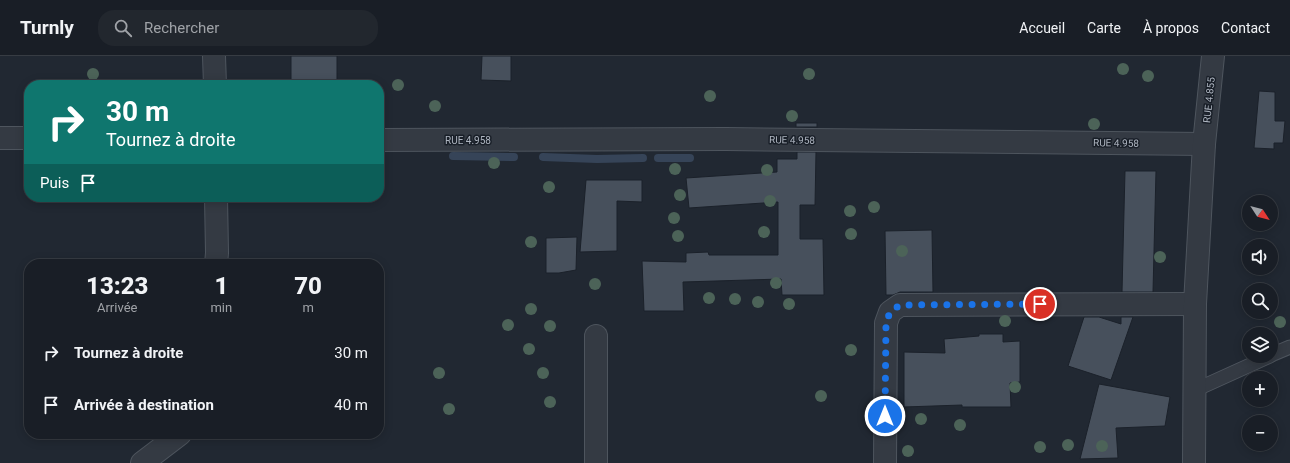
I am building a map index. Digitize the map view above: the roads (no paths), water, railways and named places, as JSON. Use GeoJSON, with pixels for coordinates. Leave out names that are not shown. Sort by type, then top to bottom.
{"type":"FeatureCollection","features":[{"type":"Feature","properties":{"kind":"street"},"geometry":{"type":"LineString","coordinates":[[214,56],[215,80]]}},
{"type":"Feature","properties":{"kind":"street","name":"RUE 4.855"},"geometry":{"type":"LineString","coordinates":[[1194,463],[1195,304],[1204,144],[1213,56]]}},
{"type":"Feature","properties":{"kind":"street"},"geometry":{"type":"LineString","coordinates":[[0,138],[24,138]]}},
{"type":"Feature","properties":{"kind":"street","name":"RUE 4.958"},"geometry":{"type":"LineString","coordinates":[[384,140],[734,139],[1204,144]]}},
{"type":"Feature","properties":{"kind":"street"},"geometry":{"type":"LineString","coordinates":[[216,202],[216,259]]}},
{"type":"Feature","properties":{"kind":"street"},"geometry":{"type":"LineString","coordinates":[[885,463],[886,323],[890,312],[900,305],[1195,304]]}},
{"type":"Feature","properties":{"kind":"street"},"geometry":{"type":"LineString","coordinates":[[596,336],[596,463]]}},
{"type":"Feature","properties":{"kind":"street"},"geometry":{"type":"LineString","coordinates":[[142,463],[173,439]]}},
{"type":"Feature","properties":{"kind":"lane"},"geometry":{"type":"LineString","coordinates":[[1278,352],[1290,347]]}},
{"type":"Feature","properties":{"kind":"lane"},"geometry":{"type":"LineString","coordinates":[[1195,390],[1255,363]]}},
{"type":"Feature","properties":{"kind":"waterway"},"geometry":{"type":"LineString","coordinates":[[453,156],[514,157]]}},
{"type":"Feature","properties":{"kind":"waterway"},"geometry":{"type":"LineString","coordinates":[[543,157],[597,159],[643,158]]}},
{"type":"Feature","properties":{"kind":"waterway"},"geometry":{"type":"LineString","coordinates":[[658,158],[690,158]]}}]}
